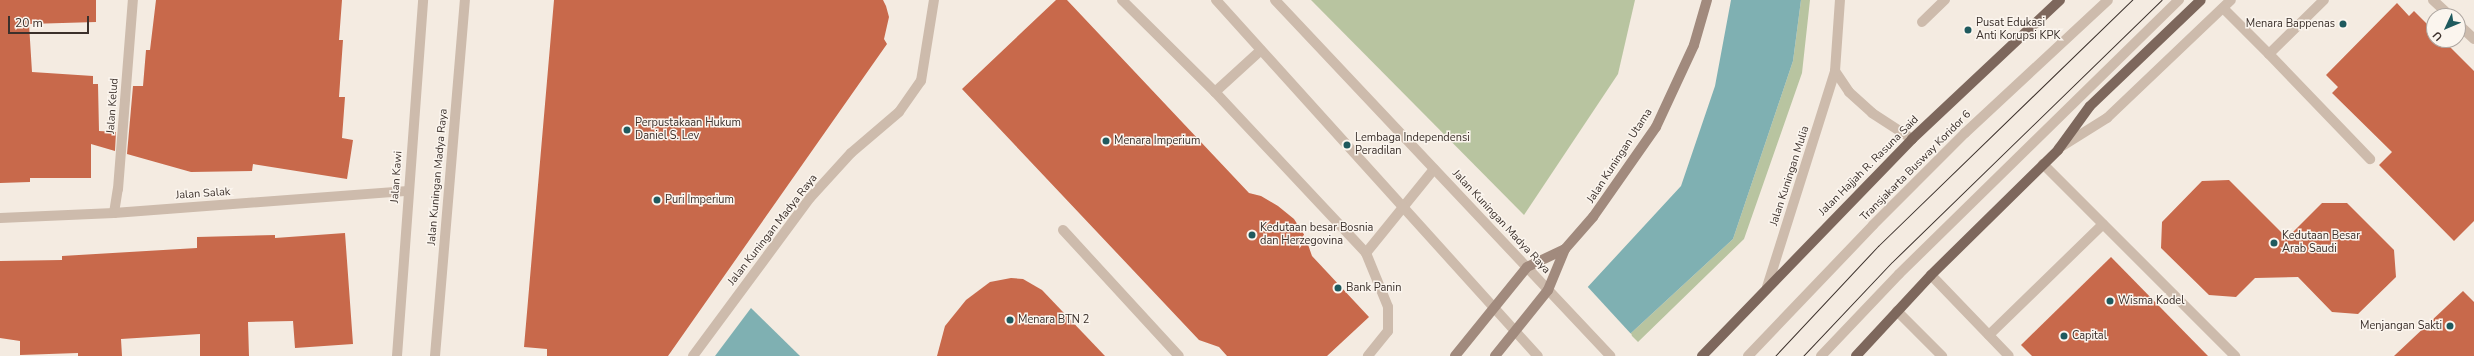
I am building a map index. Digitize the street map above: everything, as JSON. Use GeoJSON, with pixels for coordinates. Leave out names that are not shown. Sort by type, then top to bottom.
{"type":"FeatureCollection","features":[{"type":"Feature","properties":{"kind":"main road","name":"Jalan Kuningan Utama"},"geometry":{"type":"LineString","coordinates":[[1495,356],[1516,332],[1548,290],[1565,250],[1594,217],[1656,127],[1694,45],[1707,0]]}},
{"type":"Feature","properties":{"kind":"main road","name":"Jalan Hajjah R. Rasuna Said"},"geometry":{"type":"LineString","coordinates":[[1702,356],[1767,287],[1912,139],[2060,0]]}},
{"type":"Feature","properties":{"kind":"main road"},"geometry":{"type":"LineString","coordinates":[[1856,356],[1931,275],[2058,150],[2090,106],[2200,0]]}},
{"type":"Feature","properties":{"kind":"main road","name":"Jalan Kuningan Utama"},"geometry":{"type":"LineString","coordinates":[[1455,356],[1527,268],[1565,250]]}},
{"type":"Feature","properties":{"kind":"street","name":"Jalan Kelud"},"geometry":{"type":"LineString","coordinates":[[114,213],[118,189],[133,0]]}},
{"type":"Feature","properties":{"kind":"street","name":"Jalan Kawi"},"geometry":{"type":"LineString","coordinates":[[397,356],[423,0]]}},
{"type":"Feature","properties":{"kind":"street","name":"Jalan Kuningan Madya Raya"},"geometry":{"type":"LineString","coordinates":[[435,356],[465,0]]}},
{"type":"Feature","properties":{"kind":"street","name":"Jalan Kuningan Madya Raya"},"geometry":{"type":"LineString","coordinates":[[692,356],[810,198],[851,153],[899,112],[921,81],[934,0]]}},
{"type":"Feature","properties":{"kind":"street"},"geometry":{"type":"LineString","coordinates":[[1122,0],[1215,92],[1366,253],[1388,307],[1388,331],[1368,356]]}},
{"type":"Feature","properties":{"kind":"street"},"geometry":{"type":"LineString","coordinates":[[1216,0],[1538,356]]}},
{"type":"Feature","properties":{"kind":"street","name":"Jalan Kuningan Madya Raya"},"geometry":{"type":"LineString","coordinates":[[1276,0],[1610,356]]}},
{"type":"Feature","properties":{"kind":"street","name":"Jalan Kuningan Mulia"},"geometry":{"type":"LineString","coordinates":[[1767,287],[1835,71],[1840,0]]}},
{"type":"Feature","properties":{"kind":"street"},"geometry":{"type":"LineString","coordinates":[[1922,22],[1945,0]]}},
{"type":"Feature","properties":{"kind":"street","name":"Transjakarta Busway Koridor 6"},"geometry":{"type":"LineString","coordinates":[[1748,356],[1873,225],[1960,138],[2108,0]]}},
{"type":"Feature","properties":{"kind":"street"},"geometry":{"type":"LineString","coordinates":[[1822,356],[1899,274],[2178,0]]}},
{"type":"Feature","properties":{"kind":"street"},"geometry":{"type":"LineString","coordinates":[[2058,150],[2107,118],[2231,0]]}},
{"type":"Feature","properties":{"kind":"street"},"geometry":{"type":"LineString","coordinates":[[2269,54],[2324,0]]}},
{"type":"Feature","properties":{"kind":"street"},"geometry":{"type":"LineString","coordinates":[[2433,0],[2442,8]]}},
{"type":"Feature","properties":{"kind":"street"},"geometry":{"type":"LineString","coordinates":[[2223,8],[2370,159]]}},
{"type":"Feature","properties":{"kind":"street"},"geometry":{"type":"LineString","coordinates":[[2466,32],[2474,39]]}},
{"type":"Feature","properties":{"kind":"street"},"geometry":{"type":"LineString","coordinates":[[1215,92],[1261,50]]}},
{"type":"Feature","properties":{"kind":"street"},"geometry":{"type":"LineString","coordinates":[[1835,71],[1849,92],[1872,113],[1912,139]]}},
{"type":"Feature","properties":{"kind":"street"},"geometry":{"type":"LineString","coordinates":[[2044,164],[2235,356]]}},
{"type":"Feature","properties":{"kind":"street"},"geometry":{"type":"LineString","coordinates":[[1366,253],[1434,169]]}},
{"type":"Feature","properties":{"kind":"street","name":"Jalan Salak"},"geometry":{"type":"LineString","coordinates":[[0,218],[114,213],[408,191]]}},
{"type":"Feature","properties":{"kind":"street"},"geometry":{"type":"LineString","coordinates":[[1989,335],[2103,224]]}},
{"type":"Feature","properties":{"kind":"street"},"geometry":{"type":"LineString","coordinates":[[1063,230],[1179,356]]}},
{"type":"Feature","properties":{"kind":"street"},"geometry":{"type":"LineString","coordinates":[[1931,275],[2009,356]]}},
{"type":"Feature","properties":{"kind":"street"},"geometry":{"type":"LineString","coordinates":[[1897,310],[1942,356]]}},
{"type":"Feature","properties":{"kind":"green space"},"geometry":{"type":"Polygon","coordinates":[[[1311,0],[1635,0],[1618,74],[1524,215],[1311,0]]]}},
{"type":"Feature","properties":{"kind":"green space"},"geometry":{"type":"Polygon","coordinates":[[[1801,0],[1810,0],[1802,73],[1744,239],[1638,342],[1630,334],[1733,239],[1793,61],[1801,0]]]}},
{"type":"Feature","properties":{"kind":"water"},"geometry":{"type":"Polygon","coordinates":[[[1731,0],[1801,0],[1793,61],[1733,239],[1630,334],[1611,356],[1524,356],[1681,186],[1715,86],[1731,0]]]}},
{"type":"Feature","properties":{"kind":"water"},"geometry":{"type":"Polygon","coordinates":[[[751,308],[800,356],[715,356],[751,308]]]}},
{"type":"Feature","properties":{"kind":"pier"},"geometry":{"type":"Polygon","coordinates":[[[1586,285],[1632,335],[1613,356],[1522,356],[1586,285]]]}},
{"type":"Feature","properties":{"kind":"building"},"geometry":{"type":"Polygon","coordinates":[[[0,0],[96,0],[96,22],[29,24],[32,72],[93,76],[93,84],[98,84],[99,131],[116,132],[115,151],[91,144],[91,178],[30,178],[30,182],[0,183],[0,0]]]}},
{"type":"Feature","properties":{"kind":"building"},"geometry":{"type":"Polygon","coordinates":[[[156,0],[342,0],[339,40],[343,40],[339,97],[345,97],[342,138],[353,140],[347,179],[253,164],[252,171],[191,172],[127,154],[133,86],[143,86],[146,50],[150,50],[156,0]]]}},
{"type":"Feature","properties":{"kind":"building","name":"Puri Imperium"},"geometry":{"type":"Polygon","coordinates":[[[554,0],[883,0],[886,6],[889,17],[884,39],[887,44],[668,356],[547,356],[547,349],[524,347],[554,0]]]}},
{"type":"Feature","properties":{"kind":"building","name":"Menara Imperium"},"geometry":{"type":"Polygon","coordinates":[[[1056,0],[1067,0],[1249,193],[1261,196],[1278,206],[1294,219],[1305,236],[1312,256],[1369,317],[1327,356],[1227,356],[1219,347],[1199,340],[962,89],[1056,0]]]}},
{"type":"Feature","properties":{"kind":"building","name":"Menara Bappenas"},"geometry":{"type":"Polygon","coordinates":[[[2397,3],[2409,16],[2414,11],[2426,23],[2426,48],[2451,48],[2474,71],[2474,221],[2454,241],[2379,165],[2392,152],[2332,93],[2338,87],[2326,75],[2397,3]]]}},
{"type":"Feature","properties":{"kind":"building","name":"Kedutaan Besar Arab Saudi"},"geometry":{"type":"Polygon","coordinates":[[[2229,180],[2287,238],[2322,203],[2347,203],[2394,250],[2396,277],[2358,314],[2332,312],[2298,277],[2255,278],[2236,297],[2209,295],[2161,248],[2162,222],[2202,181],[2229,180]]]}},
{"type":"Feature","properties":{"kind":"building"},"geometry":{"type":"Polygon","coordinates":[[[345,233],[353,344],[295,348],[293,321],[248,322],[249,356],[200,356],[200,334],[121,339],[122,356],[78,356],[78,353],[20,355],[20,341],[0,338],[0,261],[62,260],[62,256],[197,248],[197,237],[275,235],[275,238],[345,233]]]}},
{"type":"Feature","properties":{"kind":"building","name":"Wisma Kodel"},"geometry":{"type":"Polygon","coordinates":[[[2111,257],[2208,356],[2032,356],[2021,345],[2111,257]]]}},
{"type":"Feature","properties":{"kind":"building","name":"Menara BTN 2"},"geometry":{"type":"Polygon","coordinates":[[[1011,278],[1023,279],[1042,290],[1105,356],[937,356],[945,326],[966,300],[990,282],[1011,278]]]}},
{"type":"Feature","properties":{"kind":"building","name":"Menjangan Sakti"},"geometry":{"type":"Polygon","coordinates":[[[2463,291],[2474,302],[2474,356],[2394,356],[2463,291]]]}},
{"type":"Feature","properties":{"kind":"tram line"},"geometry":{"type":"LineString","coordinates":[[1775,356],[1878,246],[2132,0]]}},
{"type":"Feature","properties":{"kind":"tram line"},"geometry":{"type":"LineString","coordinates":[[1803,356],[1892,262],[2161,0]]}},
{"type":"Feature","properties":{"kind":"place","name":"Menara Bappenas"},"geometry":{"type":"Point","coordinates":[2343,24]}},
{"type":"Feature","properties":{"kind":"place","name":"Pusat Edukasi Anti Korupsi KPK"},"geometry":{"type":"Point","coordinates":[1968,30]}},
{"type":"Feature","properties":{"kind":"place","name":"Perpustakaan Hukum Daniel S. Lev"},"geometry":{"type":"Point","coordinates":[627,130]}},
{"type":"Feature","properties":{"kind":"place","name":"Menara Imperium"},"geometry":{"type":"Point","coordinates":[1106,141]}},
{"type":"Feature","properties":{"kind":"place","name":"Lembaga Independensi Peradilan"},"geometry":{"type":"Point","coordinates":[1347,145]}},
{"type":"Feature","properties":{"kind":"place","name":"Puri Imperium"},"geometry":{"type":"Point","coordinates":[657,200]}},
{"type":"Feature","properties":{"kind":"place","name":"Kedutaan besar Bosnia dan Herzegovina"},"geometry":{"type":"Point","coordinates":[1252,235]}},
{"type":"Feature","properties":{"kind":"place","name":"Kedutaan Besar Arab Saudi"},"geometry":{"type":"Point","coordinates":[2274,243]}},
{"type":"Feature","properties":{"kind":"place","name":"Bank Panin"},"geometry":{"type":"Point","coordinates":[1338,288]}},
{"type":"Feature","properties":{"kind":"place","name":"Wisma Kodel"},"geometry":{"type":"Point","coordinates":[2110,301]}},
{"type":"Feature","properties":{"kind":"place","name":"Menara BTN 2"},"geometry":{"type":"Point","coordinates":[1010,320]}},
{"type":"Feature","properties":{"kind":"place","name":"Menjangan Sakti"},"geometry":{"type":"Point","coordinates":[2450,326]}},
{"type":"Feature","properties":{"kind":"place","name":"Capital"},"geometry":{"type":"Point","coordinates":[2064,336]}}]}
